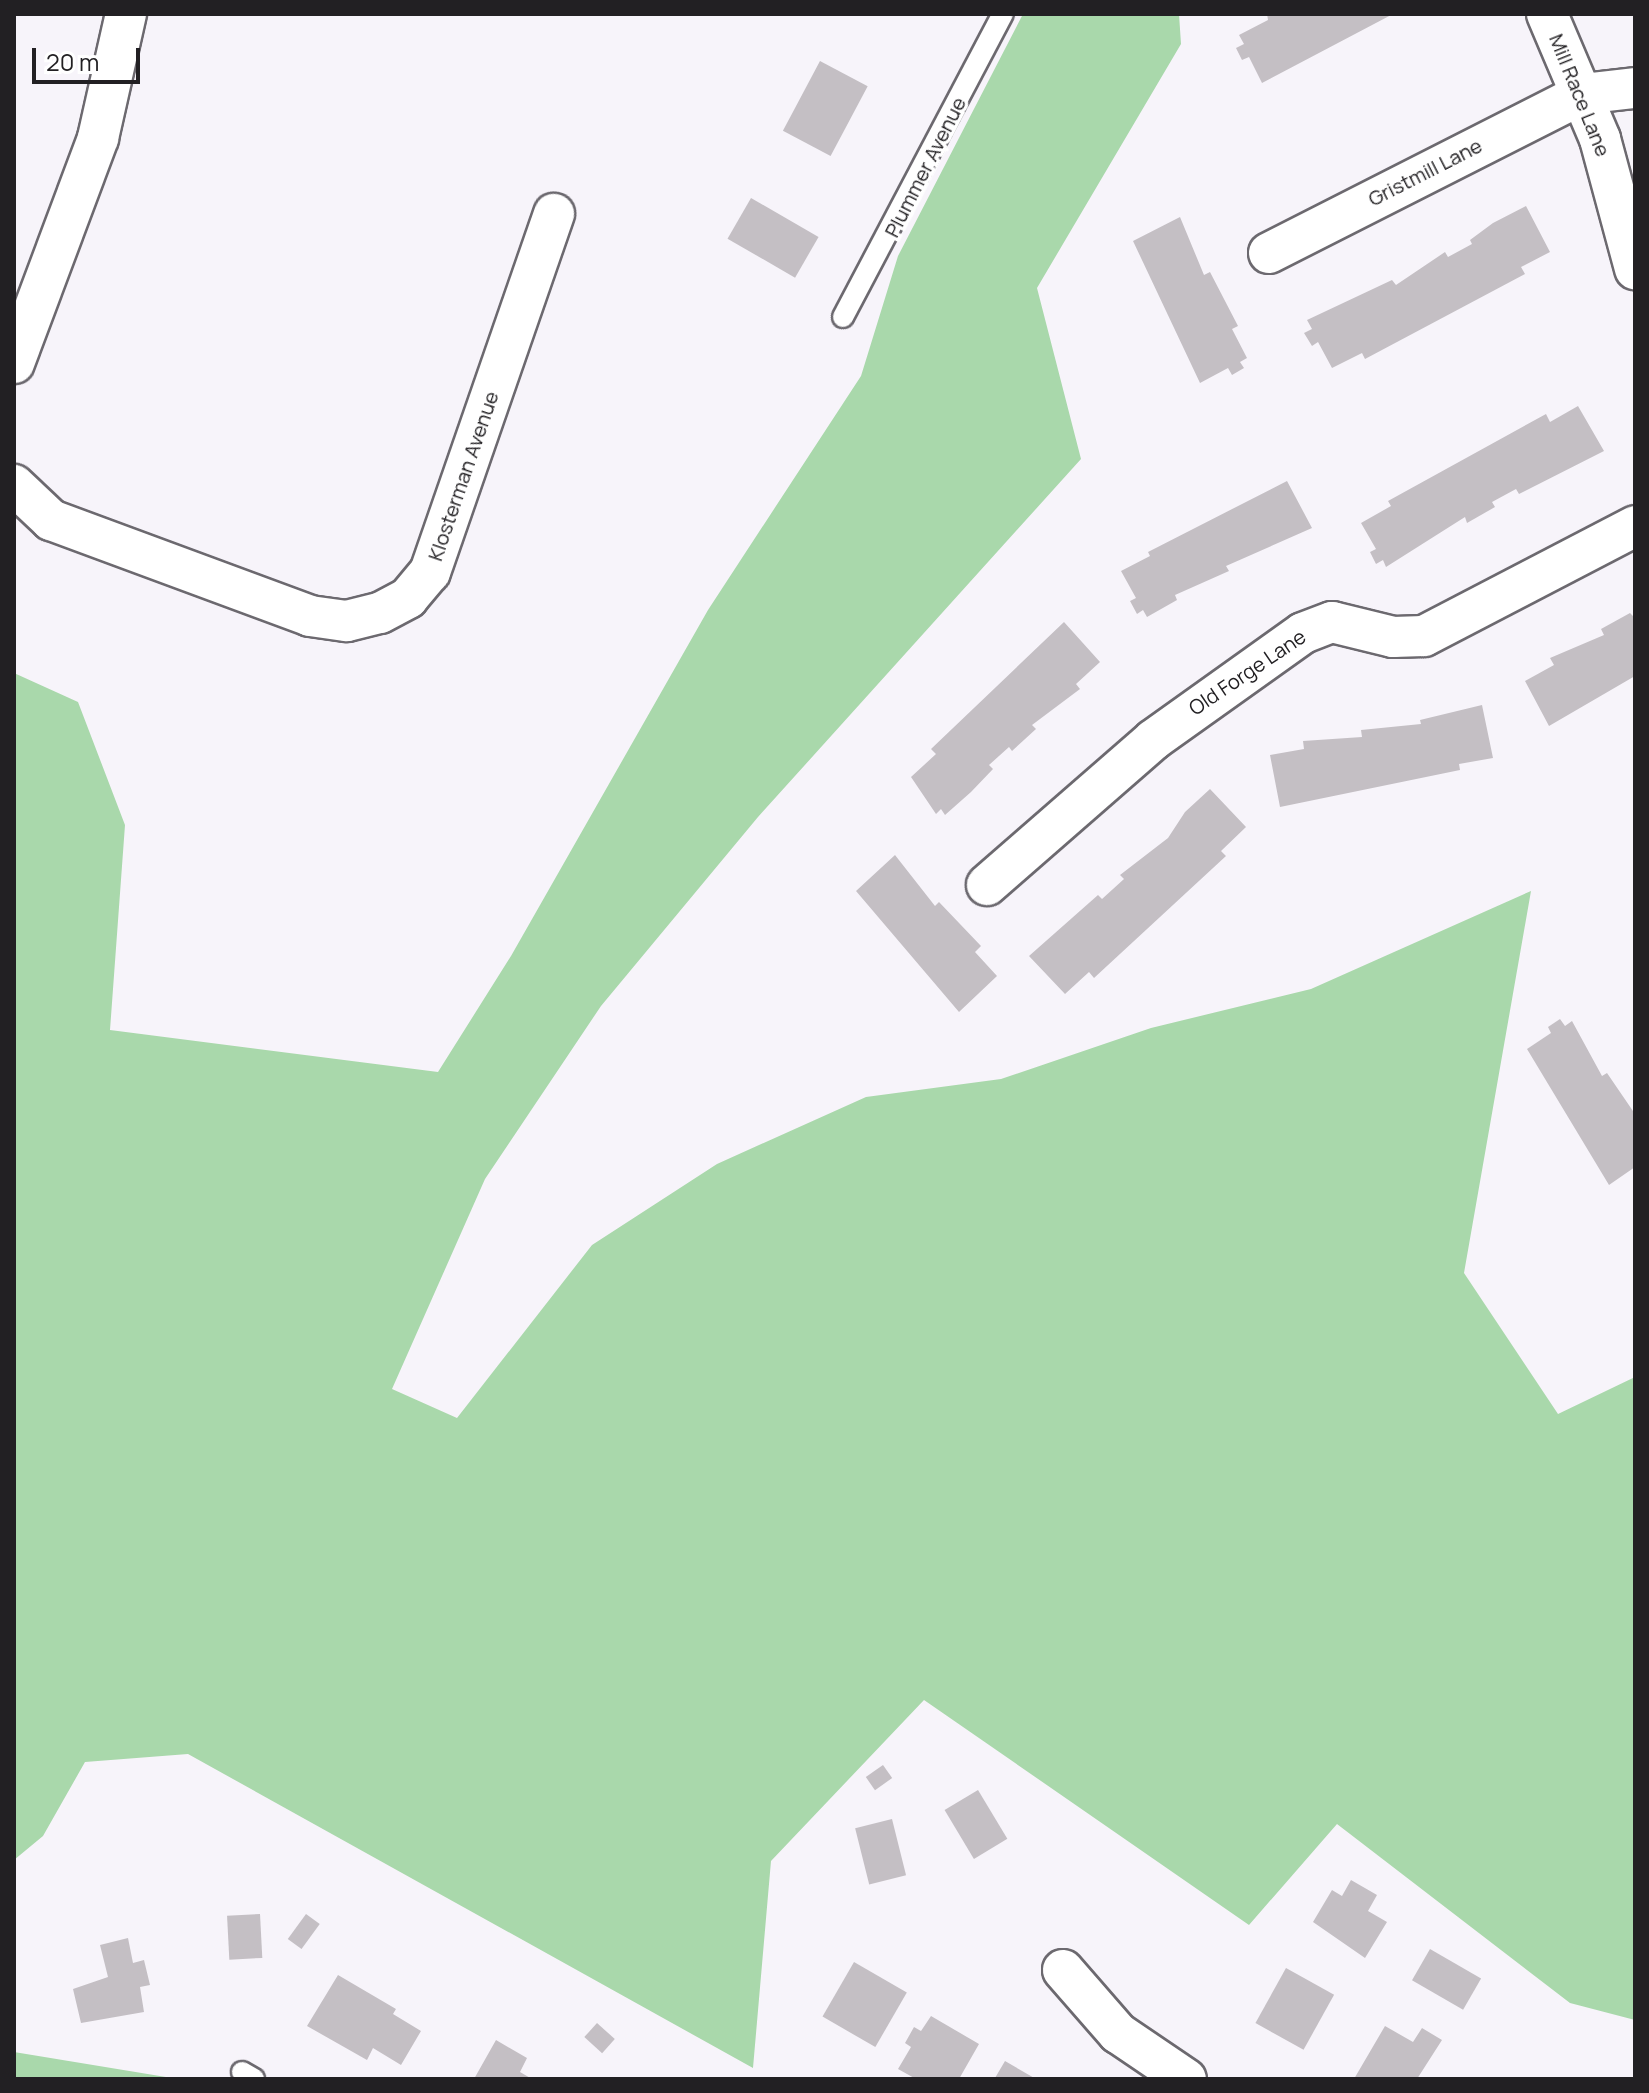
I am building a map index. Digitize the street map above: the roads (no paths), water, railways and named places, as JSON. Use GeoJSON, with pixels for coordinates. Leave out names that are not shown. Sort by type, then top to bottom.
{"type":"FeatureCollection","features":[{"type":"Feature","properties":{"kind":"street"},"geometry":{"type":"LineString","coordinates":[[14,363],[98,138],[126,14]]}},
{"type":"Feature","properties":{"kind":"street","name":"Mill Race Lane"},"geometry":{"type":"LineString","coordinates":[[1547,14],[1600,139],[1635,269]]}},
{"type":"Feature","properties":{"kind":"street"},"geometry":{"type":"LineString","coordinates":[[1582,94],[1635,88]]}},
{"type":"Feature","properties":{"kind":"street","name":"Gristmill Lane"},"geometry":{"type":"LineString","coordinates":[[1269,253],[1582,94]]}},
{"type":"Feature","properties":{"kind":"street","name":"Klosterman Avenue"},"geometry":{"type":"LineString","coordinates":[[14,485],[51,520],[310,616],[347,621],[380,613],[408,598],[430,572],[554,214]]}},
{"type":"Feature","properties":{"kind":"street","name":"Old Forge Lane"},"geometry":{"type":"LineString","coordinates":[[987,885],[1153,740],[1303,633],[1332,622],[1393,637],[1424,636],[1635,526]]}},
{"type":"Feature","properties":{"kind":"street"},"geometry":{"type":"LineString","coordinates":[[1063,1970],[1118,2033],[1186,2079]]}},
{"type":"Feature","properties":{"kind":"lane","name":"Plummer Avenue"},"geometry":{"type":"LineString","coordinates":[[843,317],[1003,14]]}}]}
